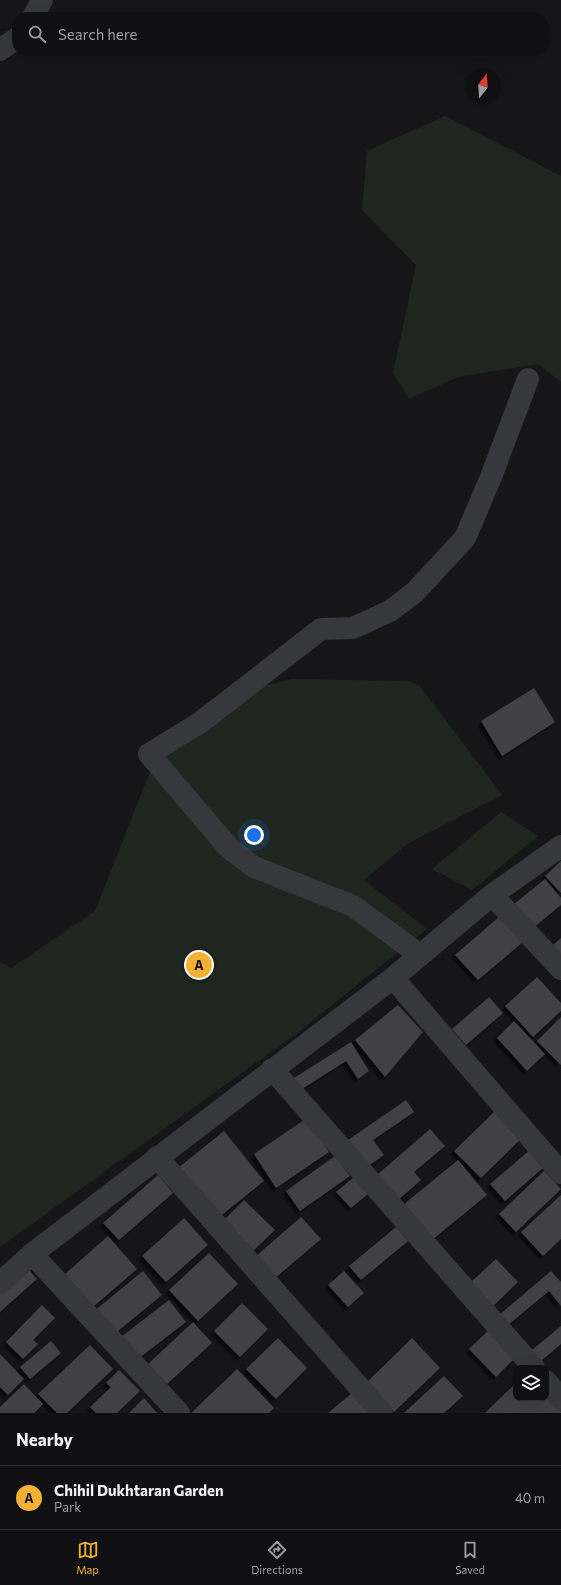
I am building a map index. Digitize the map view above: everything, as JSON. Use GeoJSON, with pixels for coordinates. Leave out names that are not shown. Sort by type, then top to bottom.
{"type":"FeatureCollection","features":[{"type":"Feature","properties":{"kind":"street"},"geometry":{"type":"LineString","coordinates":[[36,12],[42,0]]}},
{"type":"Feature","properties":{"kind":"street"},"geometry":{"type":"LineString","coordinates":[[0,50],[12,42]]}},
{"type":"Feature","properties":{"kind":"street"},"geometry":{"type":"LineString","coordinates":[[420,956],[353,906],[254,866],[229,848],[149,754],[201,722],[321,629],[353,628],[390,611],[415,592],[465,538],[491,477],[528,379]]}},
{"type":"Feature","properties":{"kind":"street"},"geometry":{"type":"LineString","coordinates":[[0,1283],[32,1254],[393,978],[492,895],[561,846]]}},
{"type":"Feature","properties":{"kind":"street"},"geometry":{"type":"LineString","coordinates":[[492,895],[561,969]]}},
{"type":"Feature","properties":{"kind":"street"},"geometry":{"type":"LineString","coordinates":[[393,978],[561,1173]]}},
{"type":"Feature","properties":{"kind":"street"},"geometry":{"type":"LineString","coordinates":[[272,1069],[531,1365]]}},
{"type":"Feature","properties":{"kind":"street"},"geometry":{"type":"LineString","coordinates":[[157,1157],[382,1413]]}},
{"type":"Feature","properties":{"kind":"street"},"geometry":{"type":"LineString","coordinates":[[32,1254],[178,1413]]}},
{"type":"Feature","properties":{"kind":"street"},"geometry":{"type":"LineString","coordinates":[[549,1385],[561,1399]]}},
{"type":"Feature","properties":{"kind":"shaded area"},"geometry":{"type":"Polygon","coordinates":[[[445,116],[561,176],[561,382],[538,364],[458,377],[409,399],[393,373],[416,265],[362,210],[367,151],[445,116]]]}},
{"type":"Feature","properties":{"kind":"shaded area"},"geometry":{"type":"Polygon","coordinates":[[[292,679],[408,681],[419,685],[502,795],[407,844],[364,880],[427,929],[296,1034],[0,1247],[0,962],[11,968],[95,911],[153,764],[248,690],[292,679]]]}},
{"type":"Feature","properties":{"kind":"shaded area"},"geometry":{"type":"Polygon","coordinates":[[[501,812],[538,836],[472,890],[432,869],[501,812]]]}},
{"type":"Feature","properties":{"kind":"building"},"geometry":{"type":"Polygon","coordinates":[[[534,688],[555,722],[502,756],[481,721],[534,688]]]}},
{"type":"Feature","properties":{"kind":"building"},"geometry":{"type":"Polygon","coordinates":[[[561,861],[561,893],[545,876],[561,861]]]}},
{"type":"Feature","properties":{"kind":"building"},"geometry":{"type":"Polygon","coordinates":[[[545,879],[561,898],[561,905],[533,928],[513,905],[545,879]]]}},
{"type":"Feature","properties":{"kind":"building"},"geometry":{"type":"Polygon","coordinates":[[[500,916],[523,942],[478,980],[455,955],[500,916]]]}},
{"type":"Feature","properties":{"kind":"building"},"geometry":{"type":"Polygon","coordinates":[[[561,938],[561,954],[553,945],[561,938]]]}},
{"type":"Feature","properties":{"kind":"building"},"geometry":{"type":"Polygon","coordinates":[[[537,977],[561,1003],[561,1011],[533,1037],[505,1006],[537,977]]]}},
{"type":"Feature","properties":{"kind":"building"},"geometry":{"type":"Polygon","coordinates":[[[489,997],[503,1013],[466,1045],[452,1029],[489,997]]]}},
{"type":"Feature","properties":{"kind":"building"},"geometry":{"type":"Polygon","coordinates":[[[398,1005],[423,1032],[385,1077],[355,1040],[398,1005]]]}},
{"type":"Feature","properties":{"kind":"building"},"geometry":{"type":"Polygon","coordinates":[[[561,1017],[561,1065],[537,1041],[561,1017]]]}},
{"type":"Feature","properties":{"kind":"building"},"geometry":{"type":"Polygon","coordinates":[[[514,1021],[545,1054],[527,1071],[497,1038],[514,1021]]]}},
{"type":"Feature","properties":{"kind":"building"},"geometry":{"type":"Polygon","coordinates":[[[351,1042],[369,1071],[358,1079],[346,1061],[302,1089],[294,1078],[351,1042]]]}},
{"type":"Feature","properties":{"kind":"building"},"geometry":{"type":"Polygon","coordinates":[[[406,1100],[414,1112],[373,1140],[384,1155],[367,1167],[348,1140],[406,1100]]]}},
{"type":"Feature","properties":{"kind":"building"},"geometry":{"type":"Polygon","coordinates":[[[497,1109],[524,1136],[481,1178],[454,1151],[497,1109]]]}},
{"type":"Feature","properties":{"kind":"building"},"geometry":{"type":"Polygon","coordinates":[[[307,1118],[329,1152],[276,1188],[254,1154],[307,1118]]]}},
{"type":"Feature","properties":{"kind":"building"},"geometry":{"type":"Polygon","coordinates":[[[430,1129],[445,1146],[414,1172],[421,1180],[398,1200],[377,1175],[430,1129]]]}},
{"type":"Feature","properties":{"kind":"building"},"geometry":{"type":"Polygon","coordinates":[[[224,1131],[264,1181],[218,1218],[178,1168],[224,1131]]]}},
{"type":"Feature","properties":{"kind":"building"},"geometry":{"type":"Polygon","coordinates":[[[530,1150],[544,1167],[505,1201],[490,1184],[530,1150]]]}},
{"type":"Feature","properties":{"kind":"building"},"geometry":{"type":"Polygon","coordinates":[[[335,1156],[350,1176],[300,1211],[286,1191],[335,1156]]]}},
{"type":"Feature","properties":{"kind":"building"},"geometry":{"type":"Polygon","coordinates":[[[458,1160],[487,1195],[432,1240],[403,1205],[458,1160]]]}},
{"type":"Feature","properties":{"kind":"building"},"geometry":{"type":"Polygon","coordinates":[[[544,1171],[561,1189],[516,1232],[499,1214],[544,1171]]]}},
{"type":"Feature","properties":{"kind":"building"},"geometry":{"type":"Polygon","coordinates":[[[158,1175],[173,1193],[119,1240],[103,1223],[158,1175]]]}},
{"type":"Feature","properties":{"kind":"building"},"geometry":{"type":"Polygon","coordinates":[[[354,1177],[368,1194],[351,1208],[336,1192],[354,1177]]]}},
{"type":"Feature","properties":{"kind":"building"},"geometry":{"type":"Polygon","coordinates":[[[561,1195],[561,1239],[543,1256],[521,1232],[561,1195]]]}},
{"type":"Feature","properties":{"kind":"building"},"geometry":{"type":"Polygon","coordinates":[[[244,1200],[275,1230],[254,1250],[224,1220],[244,1200]]]}},
{"type":"Feature","properties":{"kind":"building"},"geometry":{"type":"Polygon","coordinates":[[[301,1217],[321,1239],[274,1279],[255,1257],[301,1217]]]}},
{"type":"Feature","properties":{"kind":"building"},"geometry":{"type":"Polygon","coordinates":[[[184,1218],[208,1245],[166,1282],[142,1256],[184,1218]]]}},
{"type":"Feature","properties":{"kind":"building"},"geometry":{"type":"Polygon","coordinates":[[[396,1227],[408,1241],[361,1280],[349,1266],[396,1227]]]}},
{"type":"Feature","properties":{"kind":"building"},"geometry":{"type":"Polygon","coordinates":[[[108,1236],[137,1269],[93,1307],[64,1275],[108,1236]]]}},
{"type":"Feature","properties":{"kind":"building"},"geometry":{"type":"Polygon","coordinates":[[[209,1253],[238,1284],[198,1321],[169,1290],[209,1253]]]}},
{"type":"Feature","properties":{"kind":"building"},"geometry":{"type":"Polygon","coordinates":[[[496,1259],[518,1282],[491,1308],[469,1284],[496,1259]]]}},
{"type":"Feature","properties":{"kind":"building"},"geometry":{"type":"Polygon","coordinates":[[[23,1263],[37,1279],[0,1312],[0,1283],[23,1263]]]}},
{"type":"Feature","properties":{"kind":"building"},"geometry":{"type":"Polygon","coordinates":[[[143,1271],[162,1295],[112,1336],[93,1312],[143,1271]]]}},
{"type":"Feature","properties":{"kind":"building"},"geometry":{"type":"Polygon","coordinates":[[[344,1271],[364,1293],[348,1307],[328,1285],[344,1271]]]}},
{"type":"Feature","properties":{"kind":"building"},"geometry":{"type":"Polygon","coordinates":[[[551,1271],[561,1282],[561,1306],[549,1291],[508,1325],[499,1315],[551,1271]]]}},
{"type":"Feature","properties":{"kind":"building"},"geometry":{"type":"Polygon","coordinates":[[[169,1300],[186,1322],[138,1359],[121,1337],[169,1300]]]}},
{"type":"Feature","properties":{"kind":"building"},"geometry":{"type":"Polygon","coordinates":[[[242,1303],[268,1329],[240,1357],[214,1331],[242,1303]]]}},
{"type":"Feature","properties":{"kind":"building"},"geometry":{"type":"Polygon","coordinates":[[[42,1305],[55,1318],[33,1340],[38,1344],[23,1359],[6,1342],[42,1305]]]}},
{"type":"Feature","properties":{"kind":"building"},"geometry":{"type":"Polygon","coordinates":[[[193,1322],[212,1343],[167,1384],[148,1364],[193,1322]]]}},
{"type":"Feature","properties":{"kind":"building"},"geometry":{"type":"Polygon","coordinates":[[[561,1326],[561,1344],[541,1361],[532,1350],[561,1326]]]}},
{"type":"Feature","properties":{"kind":"building"},"geometry":{"type":"Polygon","coordinates":[[[490,1329],[516,1357],[496,1377],[469,1349],[490,1329]]]}},
{"type":"Feature","properties":{"kind":"building"},"geometry":{"type":"Polygon","coordinates":[[[278,1338],[307,1368],[276,1399],[246,1369],[278,1338]]]}},
{"type":"Feature","properties":{"kind":"building"},"geometry":{"type":"Polygon","coordinates":[[[412,1338],[440,1368],[394,1412],[366,1383],[412,1338]]]}},
{"type":"Feature","properties":{"kind":"building"},"geometry":{"type":"Polygon","coordinates":[[[51,1341],[61,1353],[30,1379],[20,1367],[51,1341]]]}},
{"type":"Feature","properties":{"kind":"building"},"geometry":{"type":"Polygon","coordinates":[[[90,1345],[113,1369],[67,1413],[57,1413],[38,1394],[90,1345]]]}},
{"type":"Feature","properties":{"kind":"building"},"geometry":{"type":"Polygon","coordinates":[[[0,1354],[24,1379],[8,1395],[0,1387],[0,1354]]]}},
{"type":"Feature","properties":{"kind":"building"},"geometry":{"type":"Polygon","coordinates":[[[237,1369],[274,1408],[269,1413],[191,1413],[237,1369]]]}},
{"type":"Feature","properties":{"kind":"building"},"geometry":{"type":"Polygon","coordinates":[[[119,1370],[140,1391],[117,1413],[96,1413],[90,1407],[111,1387],[106,1383],[119,1370]]]}},
{"type":"Feature","properties":{"kind":"building"},"geometry":{"type":"Polygon","coordinates":[[[444,1376],[463,1396],[444,1413],[404,1413],[444,1376]]]}},
{"type":"Feature","properties":{"kind":"building"},"geometry":{"type":"Polygon","coordinates":[[[24,1384],[43,1404],[34,1413],[0,1413],[0,1407],[24,1384]]]}},
{"type":"Feature","properties":{"kind":"building"},"geometry":{"type":"Polygon","coordinates":[[[513,1386],[513,1401],[549,1401],[549,1397],[561,1411],[561,1413],[485,1413],[513,1386]]]}},
{"type":"Feature","properties":{"kind":"building"},"geometry":{"type":"Polygon","coordinates":[[[351,1394],[368,1413],[328,1413],[351,1394]]]}},
{"type":"Feature","properties":{"kind":"building"},"geometry":{"type":"Polygon","coordinates":[[[144,1398],[157,1413],[129,1413],[144,1398]]]}},
{"type":"Feature","properties":{"kind":"place","name":"Chihil Dukhtaran Garden"},"geometry":{"type":"Point","coordinates":[199,965]}}]}
